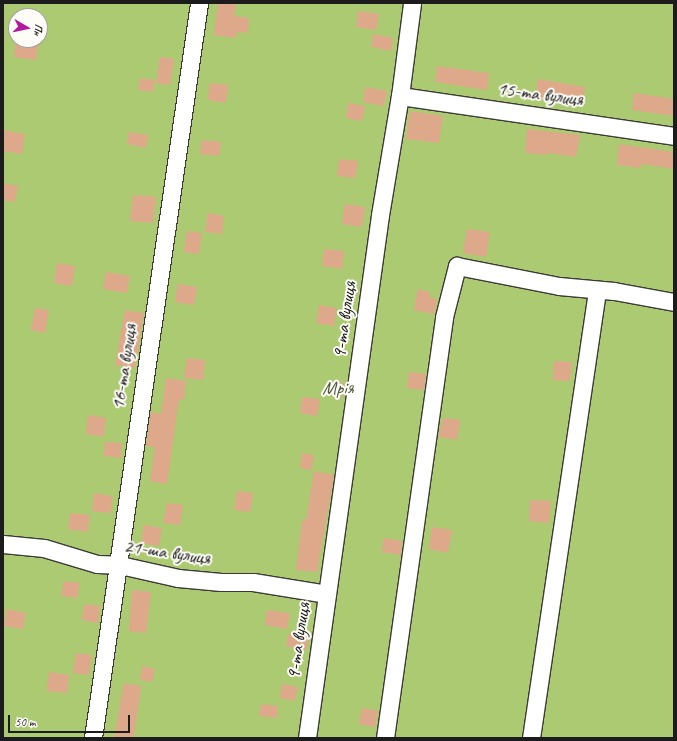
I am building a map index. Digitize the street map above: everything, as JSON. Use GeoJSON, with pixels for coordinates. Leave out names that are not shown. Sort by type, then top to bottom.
{"type":"FeatureCollection","features":[{"type":"Feature","properties":{"kind":"street","name":"16-та вулиця"},"geometry":{"type":"LineString","coordinates":[[93,738],[120,565],[199,3]]}},
{"type":"Feature","properties":{"kind":"street","name":"9-та вулиця"},"geometry":{"type":"LineString","coordinates":[[307,738],[380,214],[400,96],[412,3]]}},
{"type":"Feature","properties":{"kind":"street","name":"15-та вулиця"},"geometry":{"type":"LineString","coordinates":[[400,96],[674,136]]}},
{"type":"Feature","properties":{"kind":"street"},"geometry":{"type":"LineString","coordinates":[[385,738],[444,317],[458,266],[559,286],[674,302]]}},
{"type":"Feature","properties":{"kind":"street"},"geometry":{"type":"LineString","coordinates":[[531,738],[596,290]]}},
{"type":"Feature","properties":{"kind":"street","name":"21-ша вулиця"},"geometry":{"type":"LineString","coordinates":[[3,544],[44,548],[97,564],[120,565],[178,578],[214,582],[253,582],[327,594]]}},
{"type":"Feature","properties":{"kind":"green space","name":"Мрія"},"geometry":{"type":"Polygon","coordinates":[[[3,3],[674,3],[674,738],[3,738],[3,3]]]}},
{"type":"Feature","properties":{"kind":"building"},"geometry":{"type":"Polygon","coordinates":[[[218,3],[236,3],[234,16],[249,18],[248,33],[237,32],[236,38],[214,35],[218,3]]]}},
{"type":"Feature","properties":{"kind":"building"},"geometry":{"type":"Polygon","coordinates":[[[358,11],[379,14],[376,30],[356,27],[358,11]]]}},
{"type":"Feature","properties":{"kind":"building"},"geometry":{"type":"Polygon","coordinates":[[[373,34],[393,38],[391,51],[371,47],[373,34]]]}},
{"type":"Feature","properties":{"kind":"building"},"geometry":{"type":"Polygon","coordinates":[[[15,48],[38,48],[36,60],[14,57],[15,48]]]}},
{"type":"Feature","properties":{"kind":"building"},"geometry":{"type":"Polygon","coordinates":[[[160,57],[174,59],[170,85],[156,83],[160,57]]]}},
{"type":"Feature","properties":{"kind":"building"},"geometry":{"type":"Polygon","coordinates":[[[437,66],[489,73],[487,90],[435,82],[437,66]]]}},
{"type":"Feature","properties":{"kind":"building"},"geometry":{"type":"Polygon","coordinates":[[[140,78],[155,80],[153,92],[138,90],[140,78]]]}},
{"type":"Feature","properties":{"kind":"building"},"geometry":{"type":"Polygon","coordinates":[[[538,79],[585,87],[583,104],[535,98],[538,79]]]}},
{"type":"Feature","properties":{"kind":"building"},"geometry":{"type":"Polygon","coordinates":[[[210,83],[228,85],[226,103],[208,100],[210,83]]]}},
{"type":"Feature","properties":{"kind":"building"},"geometry":{"type":"Polygon","coordinates":[[[365,87],[387,91],[384,106],[363,102],[365,87]]]}},
{"type":"Feature","properties":{"kind":"building"},"geometry":{"type":"Polygon","coordinates":[[[634,93],[674,99],[674,116],[632,110],[634,93]]]}},
{"type":"Feature","properties":{"kind":"building"},"geometry":{"type":"Polygon","coordinates":[[[348,103],[365,106],[362,121],[346,118],[348,103]]]}},
{"type":"Feature","properties":{"kind":"building"},"geometry":{"type":"Polygon","coordinates":[[[410,111],[443,116],[439,143],[406,139],[410,111]]]}},
{"type":"Feature","properties":{"kind":"building"},"geometry":{"type":"Polygon","coordinates":[[[527,129],[580,135],[576,157],[547,153],[547,155],[525,153],[527,129]]]}},
{"type":"Feature","properties":{"kind":"building"},"geometry":{"type":"Polygon","coordinates":[[[3,130],[25,134],[22,154],[3,151],[3,130]]]}},
{"type":"Feature","properties":{"kind":"building"},"geometry":{"type":"Polygon","coordinates":[[[129,132],[148,135],[146,148],[127,144],[129,132]]]}},
{"type":"Feature","properties":{"kind":"building"},"geometry":{"type":"Polygon","coordinates":[[[202,140],[221,142],[219,156],[200,154],[202,140]]]}},
{"type":"Feature","properties":{"kind":"building"},"geometry":{"type":"Polygon","coordinates":[[[619,144],[674,152],[674,169],[642,164],[641,168],[617,165],[619,144]]]}},
{"type":"Feature","properties":{"kind":"building"},"geometry":{"type":"Polygon","coordinates":[[[339,159],[358,161],[355,178],[337,176],[339,159]]]}},
{"type":"Feature","properties":{"kind":"building"},"geometry":{"type":"Polygon","coordinates":[[[3,183],[18,186],[15,202],[3,200],[3,183]]]}},
{"type":"Feature","properties":{"kind":"building"},"geometry":{"type":"Polygon","coordinates":[[[133,195],[156,197],[153,223],[130,221],[133,195]]]}},
{"type":"Feature","properties":{"kind":"building"},"geometry":{"type":"Polygon","coordinates":[[[345,204],[365,207],[362,227],[342,224],[345,204]]]}},
{"type":"Feature","properties":{"kind":"building"},"geometry":{"type":"Polygon","coordinates":[[[208,213],[224,216],[222,234],[205,232],[208,213]]]}},
{"type":"Feature","properties":{"kind":"building"},"geometry":{"type":"Polygon","coordinates":[[[467,229],[490,232],[486,257],[463,253],[467,229]]]}},
{"type":"Feature","properties":{"kind":"building"},"geometry":{"type":"Polygon","coordinates":[[[187,231],[202,233],[199,254],[184,252],[187,231]]]}},
{"type":"Feature","properties":{"kind":"building"},"geometry":{"type":"Polygon","coordinates":[[[324,249],[344,251],[342,269],[322,266],[324,249]]]}},
{"type":"Feature","properties":{"kind":"building"},"geometry":{"type":"Polygon","coordinates":[[[57,263],[75,266],[72,286],[54,283],[57,263]]]}},
{"type":"Feature","properties":{"kind":"building"},"geometry":{"type":"Polygon","coordinates":[[[106,272],[130,276],[127,293],[103,289],[106,272]]]}},
{"type":"Feature","properties":{"kind":"building"},"geometry":{"type":"Polygon","coordinates":[[[178,284],[197,287],[194,305],[175,302],[178,284]]]}},
{"type":"Feature","properties":{"kind":"building"},"geometry":{"type":"Polygon","coordinates":[[[418,289],[430,292],[429,297],[437,299],[434,314],[414,310],[418,289]]]}},
{"type":"Feature","properties":{"kind":"building"},"geometry":{"type":"Polygon","coordinates":[[[319,305],[337,308],[334,326],[316,323],[319,305]]]}},
{"type":"Feature","properties":{"kind":"building"},"geometry":{"type":"Polygon","coordinates":[[[35,308],[49,310],[45,333],[31,330],[35,308]]]}},
{"type":"Feature","properties":{"kind":"building"},"geometry":{"type":"Polygon","coordinates":[[[125,310],[144,313],[135,368],[115,365],[125,310]]]}},
{"type":"Feature","properties":{"kind":"building"},"geometry":{"type":"Polygon","coordinates":[[[187,358],[205,360],[203,380],[184,378],[187,358]]]}},
{"type":"Feature","properties":{"kind":"building"},"geometry":{"type":"Polygon","coordinates":[[[554,361],[572,362],[570,381],[553,380],[554,361]]]}},
{"type":"Feature","properties":{"kind":"building"},"geometry":{"type":"Polygon","coordinates":[[[409,372],[426,374],[424,390],[407,388],[409,372]]]}},
{"type":"Feature","properties":{"kind":"building"},"geometry":{"type":"Polygon","coordinates":[[[166,378],[186,381],[184,400],[179,399],[167,484],[150,481],[155,447],[146,446],[151,412],[161,414],[166,378]]]}},
{"type":"Feature","properties":{"kind":"building"},"geometry":{"type":"Polygon","coordinates":[[[328,381],[344,383],[342,398],[325,395],[328,381]]]}},
{"type":"Feature","properties":{"kind":"building"},"geometry":{"type":"Polygon","coordinates":[[[302,397],[320,399],[317,416],[300,413],[302,397]]]}},
{"type":"Feature","properties":{"kind":"building"},"geometry":{"type":"Polygon","coordinates":[[[88,415],[106,418],[104,437],[86,434],[88,415]]]}},
{"type":"Feature","properties":{"kind":"building"},"geometry":{"type":"Polygon","coordinates":[[[443,418],[460,420],[457,440],[439,437],[443,418]]]}},
{"type":"Feature","properties":{"kind":"building"},"geometry":{"type":"Polygon","coordinates":[[[105,442],[122,443],[121,458],[104,456],[105,442]]]}},
{"type":"Feature","properties":{"kind":"building"},"geometry":{"type":"Polygon","coordinates":[[[302,453],[314,455],[312,470],[300,468],[302,453]]]}},
{"type":"Feature","properties":{"kind":"building"},"geometry":{"type":"Polygon","coordinates":[[[314,471],[334,475],[317,572],[296,570],[302,520],[306,520],[314,471]]]}},
{"type":"Feature","properties":{"kind":"building"},"geometry":{"type":"Polygon","coordinates":[[[237,491],[253,493],[250,512],[234,510],[237,491]]]}},
{"type":"Feature","properties":{"kind":"building"},"geometry":{"type":"Polygon","coordinates":[[[94,493],[113,496],[111,513],[92,511],[94,493]]]}},
{"type":"Feature","properties":{"kind":"building"},"geometry":{"type":"Polygon","coordinates":[[[530,500],[551,501],[549,523],[529,521],[530,500]]]}},
{"type":"Feature","properties":{"kind":"building"},"geometry":{"type":"Polygon","coordinates":[[[167,503],[183,505],[180,525],[163,523],[167,503]]]}},
{"type":"Feature","properties":{"kind":"building"},"geometry":{"type":"Polygon","coordinates":[[[70,513],[90,515],[88,532],[68,529],[70,513]]]}},
{"type":"Feature","properties":{"kind":"building"},"geometry":{"type":"Polygon","coordinates":[[[144,525],[162,528],[159,546],[141,543],[144,525]]]}},
{"type":"Feature","properties":{"kind":"building"},"geometry":{"type":"Polygon","coordinates":[[[432,527],[452,530],[448,553],[429,549],[432,527]]]}},
{"type":"Feature","properties":{"kind":"building"},"geometry":{"type":"Polygon","coordinates":[[[384,538],[402,541],[401,555],[382,552],[384,538]]]}},
{"type":"Feature","properties":{"kind":"building"},"geometry":{"type":"Polygon","coordinates":[[[64,581],[80,583],[77,598],[61,596],[64,581]]]}},
{"type":"Feature","properties":{"kind":"building"},"geometry":{"type":"Polygon","coordinates":[[[132,590],[151,592],[146,633],[129,631],[132,590]]]}},
{"type":"Feature","properties":{"kind":"building"},"geometry":{"type":"Polygon","coordinates":[[[84,604],[100,606],[98,623],[82,620],[84,604]]]}},
{"type":"Feature","properties":{"kind":"building"},"geometry":{"type":"Polygon","coordinates":[[[7,609],[26,613],[23,629],[4,626],[7,609]]]}},
{"type":"Feature","properties":{"kind":"building"},"geometry":{"type":"Polygon","coordinates":[[[267,610],[290,613],[287,629],[265,625],[267,610]]]}},
{"type":"Feature","properties":{"kind":"building"},"geometry":{"type":"Polygon","coordinates":[[[289,633],[309,637],[306,650],[286,646],[289,633]]]}},
{"type":"Feature","properties":{"kind":"building"},"geometry":{"type":"Polygon","coordinates":[[[76,653],[92,655],[89,675],[73,673],[76,653]]]}},
{"type":"Feature","properties":{"kind":"building"},"geometry":{"type":"Polygon","coordinates":[[[142,666],[155,669],[152,682],[140,680],[142,666]]]}},
{"type":"Feature","properties":{"kind":"building"},"geometry":{"type":"Polygon","coordinates":[[[49,672],[69,675],[67,693],[47,691],[49,672]]]}},
{"type":"Feature","properties":{"kind":"building"},"geometry":{"type":"Polygon","coordinates":[[[124,683],[141,686],[134,738],[114,738],[124,683]]]}},
{"type":"Feature","properties":{"kind":"building"},"geometry":{"type":"Polygon","coordinates":[[[282,684],[298,687],[295,701],[280,698],[282,684]]]}},
{"type":"Feature","properties":{"kind":"building"},"geometry":{"type":"Polygon","coordinates":[[[261,704],[278,706],[277,718],[259,716],[261,704]]]}},
{"type":"Feature","properties":{"kind":"building"},"geometry":{"type":"Polygon","coordinates":[[[362,708],[378,711],[375,727],[359,724],[362,708]]]}}]}
